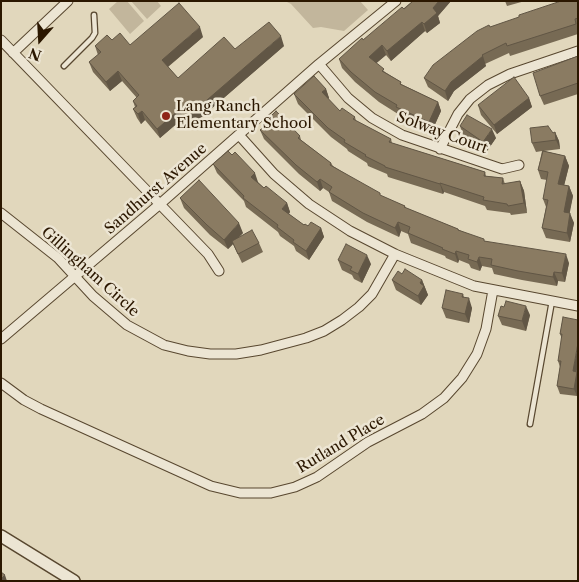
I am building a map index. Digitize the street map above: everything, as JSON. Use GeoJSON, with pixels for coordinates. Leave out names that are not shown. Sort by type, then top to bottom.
{"type":"FeatureCollection","features":[{"type":"Feature","properties":{"kind":"street"},"geometry":{"type":"LineString","coordinates":[[14,53],[68,1]]}},
{"type":"Feature","properties":{"kind":"street","name":"Sandhurst Avenue"},"geometry":{"type":"LineString","coordinates":[[1,339],[160,204],[320,64],[396,1]]}},
{"type":"Feature","properties":{"kind":"street"},"geometry":{"type":"LineString","coordinates":[[1,40],[208,254],[219,271]]}},
{"type":"Feature","properties":{"kind":"street"},"geometry":{"type":"LineString","coordinates":[[440,149],[458,114],[470,99],[488,85],[510,74],[578,51]]}},
{"type":"Feature","properties":{"kind":"street","name":"Solway Court"},"geometry":{"type":"LineString","coordinates":[[320,64],[348,98],[372,118],[402,136],[502,169],[519,166]]}},
{"type":"Feature","properties":{"kind":"street"},"geometry":{"type":"LineString","coordinates":[[239,135],[274,174],[309,204],[350,231],[395,254],[459,281],[493,290],[578,306]]}},
{"type":"Feature","properties":{"kind":"street","name":"Gillingham Circle"},"geometry":{"type":"LineString","coordinates":[[1,213],[58,258],[103,305],[127,325],[157,342],[188,351],[210,354],[236,354],[261,350],[306,338],[324,330],[342,320],[372,294],[395,254]]}},
{"type":"Feature","properties":{"kind":"street","name":"Rutland Place"},"geometry":{"type":"LineString","coordinates":[[1,382],[24,400],[41,409],[211,486],[240,493],[271,493],[295,487],[317,477],[368,442],[422,414],[444,398],[462,378],[477,354],[486,329],[493,290]]}},
{"type":"Feature","properties":{"kind":"street"},"geometry":{"type":"LineString","coordinates":[[1,536],[74,581]]}},
{"type":"Feature","properties":{"kind":"lane"},"geometry":{"type":"LineString","coordinates":[[64,66],[95,33],[94,15]]}},
{"type":"Feature","properties":{"kind":"lane"},"geometry":{"type":"LineString","coordinates":[[530,424],[552,301]]}},
{"type":"Feature","properties":{"kind":"shaded area"},"geometry":{"type":"Polygon","coordinates":[[[118,1],[127,1],[144,21],[130,34],[109,9],[118,1]]]}},
{"type":"Feature","properties":{"kind":"shaded area"},"geometry":{"type":"Polygon","coordinates":[[[131,1],[157,1],[161,6],[147,19],[131,1]]]}},
{"type":"Feature","properties":{"kind":"shaded area"},"geometry":{"type":"Polygon","coordinates":[[[285,1],[360,1],[368,10],[344,31],[321,27],[313,28],[291,4],[285,1]]]}},
{"type":"Feature","properties":{"kind":"building"},"geometry":{"type":"Polygon","coordinates":[[[413,1],[439,1],[433,8],[437,13],[424,24],[422,22],[387,51],[382,45],[369,57],[384,69],[382,71],[401,82],[400,84],[438,102],[429,122],[396,107],[397,105],[375,92],[351,72],[339,59],[362,38],[363,40],[402,7],[404,9],[413,1]]]}},
{"type":"Feature","properties":{"kind":"building"},"geometry":{"type":"Polygon","coordinates":[[[561,1],[577,1],[578,18],[575,19],[576,24],[507,46],[506,43],[482,55],[451,82],[445,91],[424,78],[433,65],[477,31],[489,25],[490,27],[561,1]]]}},
{"type":"Feature","properties":{"kind":"building"},"geometry":{"type":"Polygon","coordinates":[[[179,3],[200,27],[162,60],[178,78],[224,37],[235,49],[269,22],[281,36],[185,119],[178,111],[157,129],[142,111],[138,114],[133,109],[137,106],[133,101],[139,95],[118,71],[106,82],[89,62],[101,52],[95,46],[107,35],[112,40],[120,33],[130,45],[179,3]]]}},
{"type":"Feature","properties":{"kind":"building"},"geometry":{"type":"Polygon","coordinates":[[[578,56],[578,83],[540,96],[533,73],[578,56]]]}},
{"type":"Feature","properties":{"kind":"building"},"geometry":{"type":"Polygon","coordinates":[[[314,76],[326,89],[322,92],[340,111],[342,108],[355,117],[353,119],[391,139],[389,142],[485,172],[484,176],[503,178],[502,184],[520,181],[524,203],[508,206],[507,204],[483,200],[484,197],[385,167],[365,156],[344,142],[345,140],[328,128],[294,94],[314,76]]]}},
{"type":"Feature","properties":{"kind":"building"},"geometry":{"type":"Polygon","coordinates":[[[514,77],[529,98],[494,125],[478,105],[514,77]]]}},
{"type":"Feature","properties":{"kind":"building"},"geometry":{"type":"Polygon","coordinates":[[[276,111],[300,136],[298,138],[331,163],[330,165],[380,193],[380,195],[458,230],[484,239],[484,241],[566,254],[562,273],[554,272],[553,277],[518,271],[491,265],[492,259],[479,257],[477,262],[468,259],[469,255],[456,251],[455,254],[408,233],[410,227],[398,222],[395,228],[363,213],[329,192],[332,187],[320,179],[317,182],[296,165],[260,130],[276,111]]]}},
{"type":"Feature","properties":{"kind":"building"},"geometry":{"type":"Polygon","coordinates":[[[467,115],[492,129],[483,142],[460,126],[467,115]]]}},
{"type":"Feature","properties":{"kind":"building"},"geometry":{"type":"Polygon","coordinates":[[[548,126],[553,133],[555,132],[556,140],[532,143],[530,128],[548,126]]]}},
{"type":"Feature","properties":{"kind":"building"},"geometry":{"type":"Polygon","coordinates":[[[228,151],[232,155],[235,152],[255,173],[251,177],[287,203],[282,209],[304,225],[308,226],[311,222],[321,228],[306,251],[293,242],[294,240],[277,227],[278,225],[243,198],[244,196],[213,164],[228,151]]]}},
{"type":"Feature","properties":{"kind":"building"},"geometry":{"type":"Polygon","coordinates":[[[543,151],[565,156],[558,184],[569,186],[564,212],[570,213],[567,233],[542,228],[548,200],[543,199],[548,172],[538,170],[543,151]]]}},
{"type":"Feature","properties":{"kind":"building"},"geometry":{"type":"Polygon","coordinates":[[[199,180],[239,223],[224,240],[180,198],[199,180]]]}},
{"type":"Feature","properties":{"kind":"building"},"geometry":{"type":"Polygon","coordinates":[[[252,230],[259,243],[238,254],[232,241],[252,230]]]}},
{"type":"Feature","properties":{"kind":"building"},"geometry":{"type":"Polygon","coordinates":[[[346,244],[367,255],[358,274],[350,270],[352,267],[338,260],[346,244]]]}},
{"type":"Feature","properties":{"kind":"building"},"geometry":{"type":"Polygon","coordinates":[[[405,269],[422,280],[420,283],[424,286],[418,296],[392,280],[398,271],[402,274],[405,269]]]}},
{"type":"Feature","properties":{"kind":"building"},"geometry":{"type":"Polygon","coordinates":[[[446,290],[463,294],[462,297],[469,298],[465,314],[442,308],[446,290]]]}},
{"type":"Feature","properties":{"kind":"building"},"geometry":{"type":"Polygon","coordinates":[[[506,301],[526,306],[522,321],[498,316],[501,306],[504,307],[506,301]]]}},
{"type":"Feature","properties":{"kind":"building"},"geometry":{"type":"Polygon","coordinates":[[[563,317],[578,320],[578,343],[573,371],[577,372],[574,389],[557,386],[561,361],[558,361],[563,317]]]}},
{"type":"Feature","properties":{"kind":"place","name":"Lang Ranch Elementary School"},"geometry":{"type":"Point","coordinates":[166,116]}}]}
